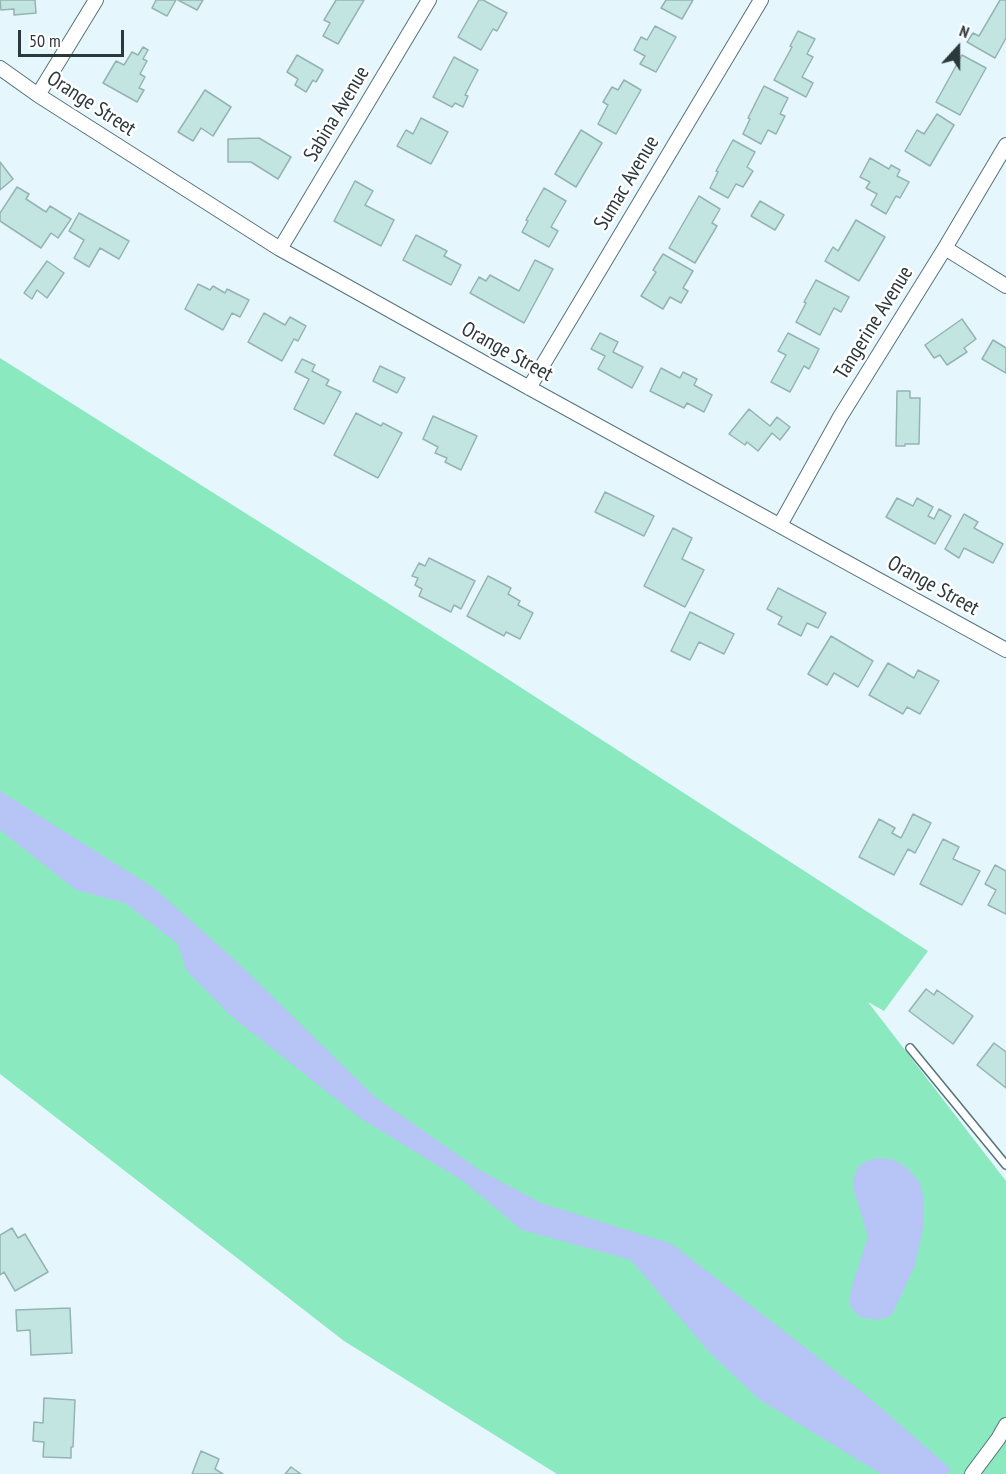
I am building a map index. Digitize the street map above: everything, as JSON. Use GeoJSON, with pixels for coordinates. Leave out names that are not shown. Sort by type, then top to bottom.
{"type":"FeatureCollection","features":[{"type":"Feature","properties":{"kind":"street"},"geometry":{"type":"LineString","coordinates":[[38,95],[96,0]]}},
{"type":"Feature","properties":{"kind":"street","name":"Sabina Avenue"},"geometry":{"type":"LineString","coordinates":[[280,249],[429,0]]}},
{"type":"Feature","properties":{"kind":"street","name":"Sumac Avenue"},"geometry":{"type":"LineString","coordinates":[[529,388],[761,0]]}},
{"type":"Feature","properties":{"kind":"street","name":"Orange Street"},"geometry":{"type":"LineString","coordinates":[[0,68],[38,95],[280,249],[1006,650]]}},
{"type":"Feature","properties":{"kind":"street","name":"Tangerine Avenue"},"geometry":{"type":"LineString","coordinates":[[780,525],[840,417],[1006,145]]}},
{"type":"Feature","properties":{"kind":"street"},"geometry":{"type":"LineString","coordinates":[[945,248],[1006,285]]}},
{"type":"Feature","properties":{"kind":"street"},"geometry":{"type":"LineString","coordinates":[[972,1474],[1006,1425]]}},
{"type":"Feature","properties":{"kind":"lane"},"geometry":{"type":"LineString","coordinates":[[910,1048],[1006,1165]]}},
{"type":"Feature","properties":{"kind":"green space"},"geometry":{"type":"Polygon","coordinates":[[[0,358],[500,674],[928,951],[884,1011],[868,1002],[1006,1181],[1006,1474],[557,1474],[344,1341],[0,1074],[0,358]]]}},
{"type":"Feature","properties":{"kind":"water"},"geometry":{"type":"Polygon","coordinates":[[[0,791],[154,888],[235,960],[375,1097],[481,1171],[541,1203],[672,1244],[866,1395],[951,1469],[947,1474],[881,1474],[760,1400],[709,1352],[631,1260],[522,1230],[463,1181],[360,1118],[230,1015],[186,970],[178,944],[125,903],[76,890],[0,830],[0,791]]]}},
{"type":"Feature","properties":{"kind":"water"},"geometry":{"type":"Polygon","coordinates":[[[880,1158],[894,1160],[906,1167],[919,1181],[924,1198],[924,1223],[915,1265],[891,1316],[877,1320],[860,1317],[849,1302],[868,1237],[854,1191],[854,1176],[859,1166],[869,1160],[880,1158]]]}},
{"type":"Feature","properties":{"kind":"building"},"geometry":{"type":"Polygon","coordinates":[[[0,0],[35,0],[36,13],[14,15],[14,9],[1,10],[0,0]]]}},
{"type":"Feature","properties":{"kind":"building"},"geometry":{"type":"Polygon","coordinates":[[[156,0],[176,0],[167,16],[152,8],[156,0]]]}},
{"type":"Feature","properties":{"kind":"building"},"geometry":{"type":"Polygon","coordinates":[[[178,0],[203,0],[197,10],[178,0]]]}},
{"type":"Feature","properties":{"kind":"building"},"geometry":{"type":"Polygon","coordinates":[[[336,0],[364,0],[338,44],[323,36],[330,23],[324,20],[336,0]]]}},
{"type":"Feature","properties":{"kind":"building"},"geometry":{"type":"Polygon","coordinates":[[[479,0],[507,13],[497,31],[493,29],[481,50],[458,37],[479,0]]]}},
{"type":"Feature","properties":{"kind":"building"},"geometry":{"type":"Polygon","coordinates":[[[666,0],[693,0],[682,19],[661,8],[666,0]]]}},
{"type":"Feature","properties":{"kind":"building"},"geometry":{"type":"Polygon","coordinates":[[[1000,0],[1006,0],[1006,38],[995,58],[967,42],[973,33],[979,36],[1000,0]]]}},
{"type":"Feature","properties":{"kind":"building"},"geometry":{"type":"Polygon","coordinates":[[[655,26],[676,37],[656,72],[640,64],[645,56],[634,50],[641,37],[647,40],[655,26]]]}},
{"type":"Feature","properties":{"kind":"building"},"geometry":{"type":"Polygon","coordinates":[[[798,31],[815,39],[807,54],[813,57],[802,77],[813,83],[806,97],[774,80],[798,31]]]}},
{"type":"Feature","properties":{"kind":"building"},"geometry":{"type":"Polygon","coordinates":[[[143,47],[148,50],[143,59],[147,61],[140,74],[145,77],[139,88],[144,90],[137,102],[103,83],[116,61],[124,65],[132,52],[138,55],[143,47]]]}},
{"type":"Feature","properties":{"kind":"building"},"geometry":{"type":"Polygon","coordinates":[[[297,55],[323,70],[306,92],[295,85],[298,79],[287,72],[297,55]]]}},
{"type":"Feature","properties":{"kind":"building"},"geometry":{"type":"Polygon","coordinates":[[[962,55],[986,68],[960,115],[936,102],[962,55]]]}},
{"type":"Feature","properties":{"kind":"building"},"geometry":{"type":"Polygon","coordinates":[[[454,57],[478,70],[465,95],[468,96],[463,107],[455,103],[452,107],[433,97],[454,57]]]}},
{"type":"Feature","properties":{"kind":"building"},"geometry":{"type":"Polygon","coordinates":[[[624,80],[641,90],[616,134],[598,124],[608,105],[603,102],[612,87],[618,90],[624,80]]]}},
{"type":"Feature","properties":{"kind":"building"},"geometry":{"type":"Polygon","coordinates":[[[764,86],[788,98],[780,114],[785,116],[776,134],[768,130],[761,144],[743,134],[750,119],[748,118],[764,86]]]}},
{"type":"Feature","properties":{"kind":"building"},"geometry":{"type":"Polygon","coordinates":[[[205,90],[231,107],[213,136],[201,128],[193,141],[178,132],[205,90]]]}},
{"type":"Feature","properties":{"kind":"building"},"geometry":{"type":"Polygon","coordinates":[[[937,114],[954,125],[930,166],[905,151],[917,130],[924,134],[937,114]]]}},
{"type":"Feature","properties":{"kind":"building"},"geometry":{"type":"Polygon","coordinates":[[[421,118],[448,132],[431,164],[397,146],[406,130],[413,134],[421,118]]]}},
{"type":"Feature","properties":{"kind":"building"},"geometry":{"type":"Polygon","coordinates":[[[581,130],[602,143],[576,187],[555,174],[581,130]]]}},
{"type":"Feature","properties":{"kind":"building"},"geometry":{"type":"Polygon","coordinates":[[[259,138],[291,157],[278,179],[251,162],[228,162],[228,139],[259,138]]]}},
{"type":"Feature","properties":{"kind":"building"},"geometry":{"type":"Polygon","coordinates":[[[733,140],[755,152],[747,167],[753,171],[743,187],[736,184],[728,198],[710,188],[718,172],[716,171],[733,140]]]}},
{"type":"Feature","properties":{"kind":"building"},"geometry":{"type":"Polygon","coordinates":[[[870,158],[889,169],[891,165],[900,170],[897,176],[909,182],[900,198],[896,196],[886,214],[871,205],[877,194],[866,188],[870,182],[860,177],[870,158]]]}},
{"type":"Feature","properties":{"kind":"building"},"geometry":{"type":"Polygon","coordinates":[[[0,162],[13,179],[0,190],[0,162]]]}},
{"type":"Feature","properties":{"kind":"building"},"geometry":{"type":"Polygon","coordinates":[[[355,181],[373,191],[365,205],[394,220],[381,246],[334,221],[355,181]]]}},
{"type":"Feature","properties":{"kind":"building"},"geometry":{"type":"Polygon","coordinates":[[[17,187],[29,194],[26,199],[46,212],[50,206],[71,219],[58,238],[51,233],[41,248],[0,221],[0,213],[17,187]]]}},
{"type":"Feature","properties":{"kind":"building"},"geometry":{"type":"Polygon","coordinates":[[[544,188],[566,201],[551,227],[558,231],[549,247],[522,232],[544,188]]]}},
{"type":"Feature","properties":{"kind":"building"},"geometry":{"type":"Polygon","coordinates":[[[699,196],[720,209],[712,223],[717,226],[695,263],[669,248],[699,196]]]}},
{"type":"Feature","properties":{"kind":"building"},"geometry":{"type":"Polygon","coordinates":[[[760,201],[784,215],[775,230],[751,216],[760,201]]]}},
{"type":"Feature","properties":{"kind":"building"},"geometry":{"type":"Polygon","coordinates":[[[79,213],[129,241],[119,259],[100,248],[89,267],[74,258],[84,240],[69,231],[79,213]]]}},
{"type":"Feature","properties":{"kind":"building"},"geometry":{"type":"Polygon","coordinates":[[[856,220],[885,237],[859,281],[825,261],[833,247],[838,251],[856,220]]]}},
{"type":"Feature","properties":{"kind":"building"},"geometry":{"type":"Polygon","coordinates":[[[416,235],[447,251],[444,256],[461,265],[451,285],[403,260],[416,235]]]}},
{"type":"Feature","properties":{"kind":"building"},"geometry":{"type":"Polygon","coordinates":[[[663,254],[693,271],[683,288],[688,291],[681,303],[670,297],[663,309],[641,296],[656,272],[653,270],[663,254]]]}},
{"type":"Feature","properties":{"kind":"building"},"geometry":{"type":"Polygon","coordinates":[[[535,260],[553,269],[524,323],[470,293],[479,277],[486,281],[490,275],[519,291],[535,260]]]}},
{"type":"Feature","properties":{"kind":"building"},"geometry":{"type":"Polygon","coordinates":[[[47,261],[64,273],[47,298],[37,290],[32,299],[24,293],[47,261]]]}},
{"type":"Feature","properties":{"kind":"building"},"geometry":{"type":"Polygon","coordinates":[[[816,280],[849,297],[841,312],[834,308],[820,335],[796,322],[816,280]]]}},
{"type":"Feature","properties":{"kind":"building"},"geometry":{"type":"Polygon","coordinates":[[[198,284],[210,290],[213,286],[225,293],[227,289],[249,300],[240,317],[232,313],[223,330],[185,309],[198,284]]]}},
{"type":"Feature","properties":{"kind":"building"},"geometry":{"type":"Polygon","coordinates":[[[264,313],[285,325],[290,317],[306,326],[298,341],[294,339],[282,361],[248,342],[264,313]]]}},
{"type":"Feature","properties":{"kind":"building"},"geometry":{"type":"Polygon","coordinates":[[[962,319],[976,339],[964,348],[967,352],[947,365],[940,355],[934,358],[925,345],[962,319]]]}},
{"type":"Feature","properties":{"kind":"building"},"geometry":{"type":"Polygon","coordinates":[[[600,333],[618,342],[613,352],[643,367],[632,388],[598,369],[605,356],[591,349],[600,333]]]}},
{"type":"Feature","properties":{"kind":"building"},"geometry":{"type":"Polygon","coordinates":[[[788,333],[819,349],[809,369],[804,366],[790,392],[771,382],[786,355],[778,351],[788,333]]]}},
{"type":"Feature","properties":{"kind":"building"},"geometry":{"type":"Polygon","coordinates":[[[993,340],[1006,348],[1006,373],[982,359],[993,340]]]}},
{"type":"Feature","properties":{"kind":"building"},"geometry":{"type":"Polygon","coordinates":[[[302,359],[315,365],[312,371],[329,380],[326,385],[341,392],[324,424],[294,409],[309,379],[295,372],[302,359]]]}},
{"type":"Feature","properties":{"kind":"building"},"geometry":{"type":"Polygon","coordinates":[[[380,366],[405,378],[397,393],[373,381],[380,366]]]}},
{"type":"Feature","properties":{"kind":"building"},"geometry":{"type":"Polygon","coordinates":[[[661,368],[680,378],[683,372],[697,379],[694,385],[712,395],[704,412],[687,403],[684,408],[650,391],[661,368]]]}},
{"type":"Feature","properties":{"kind":"building"},"geometry":{"type":"Polygon","coordinates":[[[897,391],[910,391],[910,398],[920,398],[919,444],[896,446],[897,391]]]}},
{"type":"Feature","properties":{"kind":"building"},"geometry":{"type":"Polygon","coordinates":[[[749,409],[770,426],[777,417],[790,427],[780,440],[772,433],[758,451],[747,442],[745,445],[729,434],[749,409]]]}},
{"type":"Feature","properties":{"kind":"building"},"geometry":{"type":"Polygon","coordinates":[[[356,413],[381,426],[383,423],[402,433],[378,478],[334,455],[356,413]]]}},
{"type":"Feature","properties":{"kind":"building"},"geometry":{"type":"Polygon","coordinates":[[[433,416],[477,436],[461,470],[445,462],[447,458],[435,453],[438,447],[423,439],[433,416]]]}},
{"type":"Feature","properties":{"kind":"building"},"geometry":{"type":"Polygon","coordinates":[[[605,492],[654,516],[644,536],[595,512],[605,492]]]}},
{"type":"Feature","properties":{"kind":"building"},"geometry":{"type":"Polygon","coordinates":[[[897,498],[913,506],[917,498],[933,507],[928,516],[934,519],[939,509],[951,516],[935,544],[886,517],[897,498]]]}},
{"type":"Feature","properties":{"kind":"building"},"geometry":{"type":"Polygon","coordinates":[[[964,514],[978,522],[974,528],[1003,544],[993,563],[964,548],[959,558],[945,549],[964,514]]]}},
{"type":"Feature","properties":{"kind":"building"},"geometry":{"type":"Polygon","coordinates":[[[673,528],[692,538],[682,559],[704,570],[685,607],[644,586],[673,528]]]}},
{"type":"Feature","properties":{"kind":"building"},"geometry":{"type":"Polygon","coordinates":[[[429,558],[475,581],[461,609],[454,605],[451,612],[419,596],[422,589],[415,585],[418,578],[412,576],[419,563],[425,566],[429,558]]]}},
{"type":"Feature","properties":{"kind":"building"},"geometry":{"type":"Polygon","coordinates":[[[488,576],[511,588],[508,594],[520,601],[518,605],[533,613],[520,639],[506,632],[504,636],[467,616],[488,576]]]}},
{"type":"Feature","properties":{"kind":"building"},"geometry":{"type":"Polygon","coordinates":[[[778,588],[826,613],[818,628],[807,623],[801,636],[778,624],[782,617],[767,609],[778,588]]]}},
{"type":"Feature","properties":{"kind":"building"},"geometry":{"type":"Polygon","coordinates":[[[690,612],[734,634],[724,654],[699,642],[690,660],[671,651],[690,612]]]}},
{"type":"Feature","properties":{"kind":"building"},"geometry":{"type":"Polygon","coordinates":[[[831,636],[873,661],[858,687],[834,673],[827,685],[808,674],[831,636]]]}},
{"type":"Feature","properties":{"kind":"building"},"geometry":{"type":"Polygon","coordinates":[[[888,663],[914,678],[918,670],[939,681],[920,714],[907,707],[903,714],[869,695],[888,663]]]}},
{"type":"Feature","properties":{"kind":"building"},"geometry":{"type":"Polygon","coordinates":[[[913,814],[931,823],[915,853],[908,849],[894,875],[859,857],[879,819],[895,828],[892,833],[901,838],[913,814]]]}},
{"type":"Feature","properties":{"kind":"building"},"geometry":{"type":"Polygon","coordinates":[[[943,839],[959,847],[953,859],[980,871],[962,905],[920,884],[943,839]]]}},
{"type":"Feature","properties":{"kind":"building"},"geometry":{"type":"Polygon","coordinates":[[[995,865],[1006,871],[1006,914],[988,905],[996,890],[985,884],[995,865]]]}},
{"type":"Feature","properties":{"kind":"building"},"geometry":{"type":"Polygon","coordinates":[[[926,989],[934,995],[937,990],[973,1016],[953,1044],[909,1011],[926,989]]]}},
{"type":"Feature","properties":{"kind":"building"},"geometry":{"type":"Polygon","coordinates":[[[994,1043],[1006,1052],[1006,1088],[977,1065],[994,1043]]]}},
{"type":"Feature","properties":{"kind":"building"},"geometry":{"type":"Polygon","coordinates":[[[12,1228],[18,1238],[25,1234],[48,1272],[15,1291],[4,1272],[0,1275],[0,1235],[12,1228]]]}},
{"type":"Feature","properties":{"kind":"building"},"geometry":{"type":"Polygon","coordinates":[[[70,1308],[72,1353],[31,1355],[30,1330],[17,1331],[16,1310],[70,1308]]]}},
{"type":"Feature","properties":{"kind":"building"},"geometry":{"type":"Polygon","coordinates":[[[44,1398],[75,1400],[71,1458],[43,1457],[44,1442],[33,1441],[34,1422],[43,1423],[44,1398]]]}},
{"type":"Feature","properties":{"kind":"building"},"geometry":{"type":"Polygon","coordinates":[[[201,1451],[219,1459],[215,1469],[223,1474],[192,1474],[201,1451]]]}},
{"type":"Feature","properties":{"kind":"building"},"geometry":{"type":"Polygon","coordinates":[[[291,1467],[301,1474],[285,1474],[291,1467]]]}}]}
